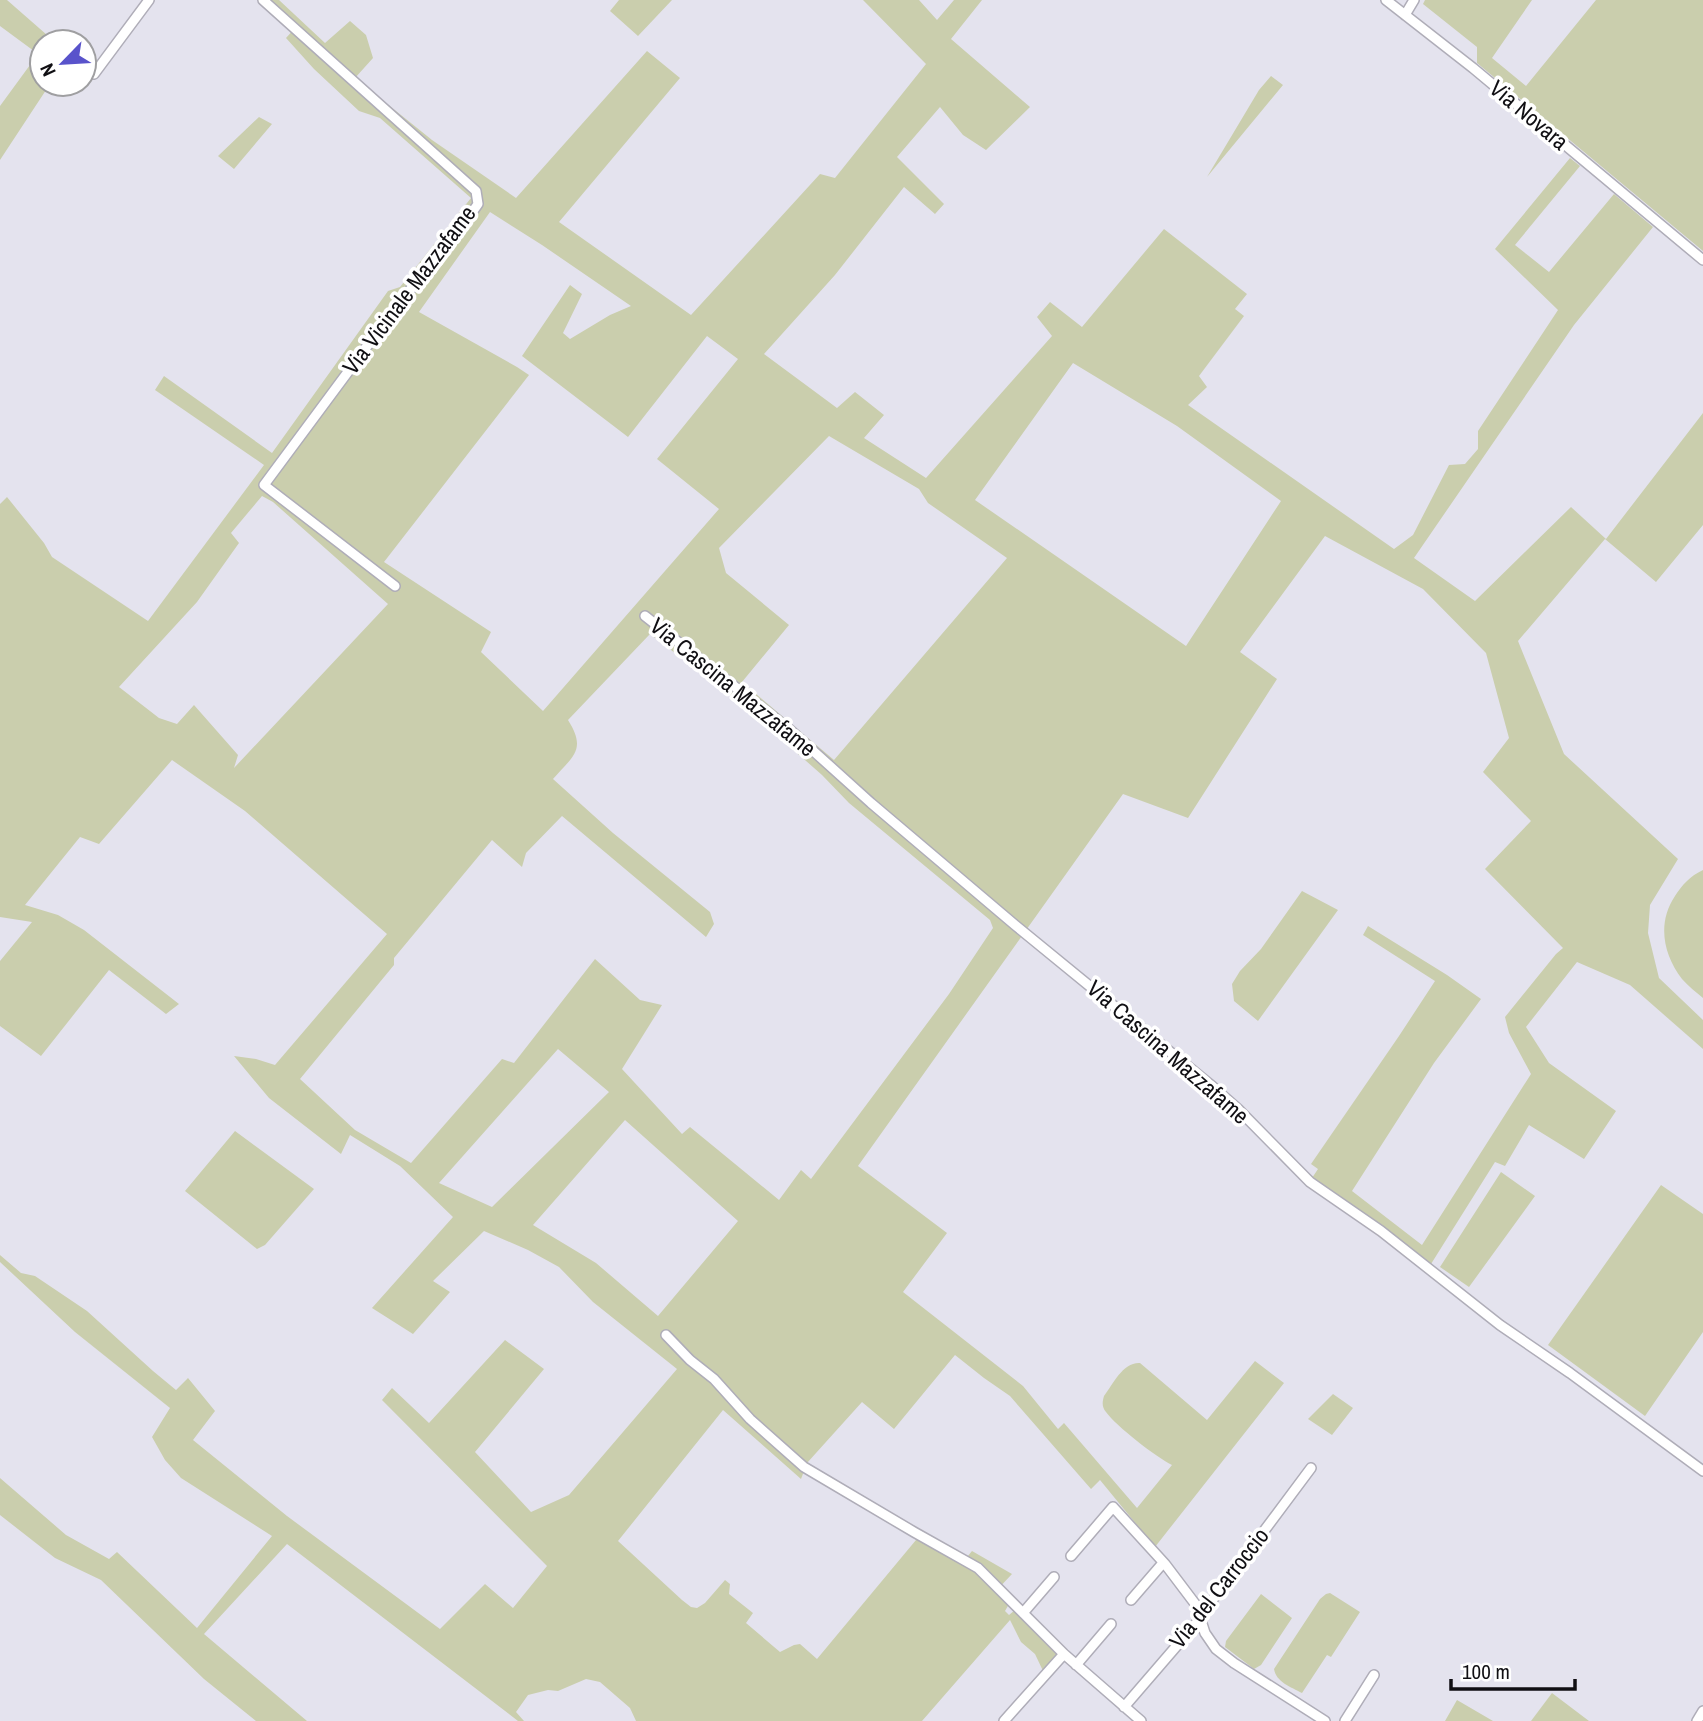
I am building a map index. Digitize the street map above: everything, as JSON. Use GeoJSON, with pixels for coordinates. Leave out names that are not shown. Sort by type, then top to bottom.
{"type":"FeatureCollection","features":[{"type":"Feature","properties":{"kind":"street"},"geometry":{"type":"LineString","coordinates":[[98,69],[149,0]]}},
{"type":"Feature","properties":{"kind":"street","name":"Via Vicinale Mazzafame"},"geometry":{"type":"LineString","coordinates":[[263,0],[476,191],[478,204],[446,249],[402,299],[264,485],[395,586]]}},
{"type":"Feature","properties":{"kind":"street","name":"Via Novara"},"geometry":{"type":"LineString","coordinates":[[1386,0],[1473,68],[1703,260]]}},
{"type":"Feature","properties":{"kind":"street"},"geometry":{"type":"LineString","coordinates":[[1405,15],[1414,0]]}},
{"type":"Feature","properties":{"kind":"street","name":"Via Cascina Mazzafame"},"geometry":{"type":"LineString","coordinates":[[645,616],[790,730],[871,803],[1213,1087],[1310,1182],[1381,1231],[1500,1325],[1703,1471]]}},
{"type":"Feature","properties":{"kind":"street"},"geometry":{"type":"LineString","coordinates":[[666,1335],[801,1465],[974,1565],[1063,1654],[1141,1721]]}},
{"type":"Feature","properties":{"kind":"street","name":"Via del Carroccio"},"geometry":{"type":"LineString","coordinates":[[1124,1707],[1200,1617],[1311,1468]]}},
{"type":"Feature","properties":{"kind":"street"},"geometry":{"type":"LineString","coordinates":[[1071,1556],[1113,1507],[1196,1605],[1207,1636],[1216,1649],[1325,1721]]}},
{"type":"Feature","properties":{"kind":"street"},"geometry":{"type":"LineString","coordinates":[[1131,1600],[1163,1563]]}},
{"type":"Feature","properties":{"kind":"street"},"geometry":{"type":"LineString","coordinates":[[1023,1613],[1054,1577]]}},
{"type":"Feature","properties":{"kind":"street"},"geometry":{"type":"LineString","coordinates":[[1076,1665],[1111,1624]]}},
{"type":"Feature","properties":{"kind":"street"},"geometry":{"type":"LineString","coordinates":[[1004,1721],[1063,1654]]}},
{"type":"Feature","properties":{"kind":"street"},"geometry":{"type":"LineString","coordinates":[[1345,1721],[1374,1675]]}},
{"type":"Feature","properties":{"kind":"street"},"geometry":{"type":"LineString","coordinates":[[1697,1721],[1703,1711]]}},
{"type":"Feature","properties":{"kind":"green space"},"geometry":{"type":"Polygon","coordinates":[[[0,0],[7,0],[39,28],[28,28],[28,47],[0,26],[0,0]]]}},
{"type":"Feature","properties":{"kind":"green space"},"geometry":{"type":"Polygon","coordinates":[[[266,0],[279,0],[325,43],[350,21],[366,35],[373,58],[355,78],[432,140],[516,198],[647,51],[680,78],[559,222],[691,315],[820,174],[835,178],[926,64],[863,0],[919,0],[937,20],[954,0],[982,0],[951,39],[1030,107],[986,150],[963,135],[940,107],[897,157],[944,204],[935,214],[904,187],[835,275],[764,354],[837,408],[855,392],[884,415],[864,438],[926,478],[1052,336],[1037,317],[1050,302],[1082,327],[1164,229],[1247,294],[1235,309],[1244,316],[1199,376],[1207,387],[1188,405],[1394,549],[1413,535],[1449,465],[1465,464],[1478,449],[1478,431],[1558,310],[1495,249],[1570,158],[1580,166],[1515,245],[1549,272],[1614,194],[1653,227],[1574,325],[1414,558],[1475,601],[1571,507],[1606,539],[1703,413],[1703,525],[1656,582],[1605,539],[1518,641],[1564,754],[1678,859],[1650,905],[1648,933],[1659,978],[1703,1020],[1703,1049],[1630,985],[1577,962],[1526,1027],[1549,1063],[1616,1111],[1584,1159],[1529,1125],[1505,1166],[1495,1162],[1431,1264],[1312,1178],[1318,1169],[1311,1164],[1435,981],[1363,935],[1368,926],[1481,999],[1434,1063],[1352,1191],[1422,1245],[1531,1074],[1509,1033],[1505,1017],[1563,948],[1485,869],[1531,821],[1483,772],[1509,738],[1486,653],[1423,589],[1325,536],[1240,652],[1277,679],[1188,818],[1123,794],[858,1166],[947,1233],[903,1292],[1023,1386],[1058,1429],[1064,1423],[1137,1508],[1172,1465],[1127,1433],[1104,1408],[1104,1396],[1128,1366],[1140,1363],[1207,1420],[1255,1361],[1284,1383],[1155,1547],[1100,1480],[1091,1489],[1010,1396],[955,1355],[894,1429],[862,1402],[807,1463],[801,1479],[723,1410],[618,1541],[691,1607],[697,1608],[705,1603],[725,1580],[730,1584],[729,1594],[753,1613],[746,1623],[780,1652],[800,1644],[817,1659],[916,1540],[919,1538],[963,1562],[972,1551],[1012,1574],[996,1591],[1009,1604],[1005,1611],[1009,1615],[1015,1610],[1056,1652],[1058,1656],[1044,1673],[1035,1654],[1021,1642],[1010,1620],[922,1721],[636,1721],[630,1708],[600,1682],[586,1679],[558,1691],[548,1690],[528,1695],[516,1712],[524,1721],[518,1721],[287,1544],[204,1634],[307,1721],[256,1721],[204,1679],[101,1580],[55,1558],[0,1515],[0,1478],[66,1535],[109,1559],[117,1552],[197,1628],[272,1536],[181,1478],[165,1460],[152,1437],[170,1408],[75,1332],[0,1262],[0,1255],[21,1273],[35,1276],[87,1311],[176,1390],[188,1378],[215,1411],[193,1440],[287,1516],[440,1629],[485,1584],[513,1608],[547,1566],[382,1400],[392,1388],[429,1423],[505,1340],[544,1369],[475,1452],[531,1512],[569,1495],[677,1369],[593,1302],[559,1267],[484,1231],[433,1281],[450,1292],[413,1334],[372,1308],[453,1217],[400,1166],[350,1135],[341,1154],[269,1098],[234,1056],[275,1065],[387,934],[245,811],[172,760],[99,844],[80,837],[25,905],[58,915],[84,930],[179,1004],[166,1014],[109,970],[41,1056],[0,1026],[0,961],[32,922],[0,917],[0,504],[7,497],[52,557],[148,621],[264,465],[155,390],[164,376],[272,453],[388,291],[400,287],[471,198],[380,118],[359,111],[314,69],[286,38],[296,27],[266,0]],[[490,212],[419,312],[529,375],[384,562],[491,632],[481,652],[543,711],[719,509],[657,459],[738,359],[707,336],[628,437],[522,356],[570,285],[582,294],[563,333],[570,339],[631,306],[490,212]],[[1073,363],[975,500],[1186,646],[1281,501],[1177,426],[1073,363]],[[829,436],[719,548],[726,573],[789,625],[742,682],[834,760],[1007,558],[928,503],[919,489],[829,436]],[[262,496],[231,533],[239,543],[197,602],[119,687],[159,718],[177,724],[194,705],[238,755],[234,768],[388,604],[273,502],[262,496]],[[650,634],[568,720],[574,730],[577,746],[575,752],[553,779],[613,833],[710,912],[714,924],[706,937],[562,816],[526,853],[522,867],[492,840],[394,958],[394,965],[300,1079],[355,1130],[411,1163],[502,1059],[514,1063],[595,959],[640,1000],[662,1005],[622,1069],[682,1134],[690,1127],[779,1200],[801,1170],[811,1179],[949,994],[993,928],[990,920],[849,803],[822,775],[738,701],[650,634]],[[558,1049],[439,1183],[492,1207],[609,1092],[558,1049]],[[625,1120],[533,1225],[596,1263],[658,1316],[738,1221],[625,1120]]]}},
{"type":"Feature","properties":{"kind":"green space"},"geometry":{"type":"Polygon","coordinates":[[[619,0],[672,0],[638,36],[610,11],[619,0]]]}},
{"type":"Feature","properties":{"kind":"green space"},"geometry":{"type":"Polygon","coordinates":[[[1425,0],[1532,0],[1492,58],[1526,86],[1596,0],[1703,0],[1703,251],[1477,63],[1477,47],[1423,4],[1425,0]]]}},
{"type":"Feature","properties":{"kind":"green space"},"geometry":{"type":"Polygon","coordinates":[[[28,68],[28,98],[41,98],[0,160],[0,106],[28,68]]]}},
{"type":"Feature","properties":{"kind":"green space"},"geometry":{"type":"Polygon","coordinates":[[[1271,76],[1283,85],[1207,177],[1259,90],[1271,76]]]}},
{"type":"Feature","properties":{"kind":"green space"},"geometry":{"type":"Polygon","coordinates":[[[259,117],[272,124],[234,169],[218,156],[259,117]]]}},
{"type":"Feature","properties":{"kind":"green space"},"geometry":{"type":"Polygon","coordinates":[[[1703,870],[1703,998],[1684,982],[1670,959],[1664,928],[1669,906],[1678,892],[1690,878],[1703,870]]]}},
{"type":"Feature","properties":{"kind":"green space"},"geometry":{"type":"Polygon","coordinates":[[[1302,891],[1338,910],[1258,1021],[1234,1001],[1232,984],[1240,971],[1261,949],[1302,891]]]}},
{"type":"Feature","properties":{"kind":"green space"},"geometry":{"type":"Polygon","coordinates":[[[235,1131],[314,1189],[265,1245],[257,1249],[185,1191],[235,1131]]]}},
{"type":"Feature","properties":{"kind":"green space"},"geometry":{"type":"Polygon","coordinates":[[[1501,1172],[1535,1196],[1469,1287],[1440,1267],[1501,1172]]]}},
{"type":"Feature","properties":{"kind":"green space"},"geometry":{"type":"Polygon","coordinates":[[[1661,1185],[1703,1214],[1703,1332],[1645,1416],[1548,1345],[1661,1185]]]}},
{"type":"Feature","properties":{"kind":"green space"},"geometry":{"type":"Polygon","coordinates":[[[1333,1394],[1353,1408],[1332,1435],[1308,1419],[1333,1394]]]}},
{"type":"Feature","properties":{"kind":"green space"},"geometry":{"type":"Polygon","coordinates":[[[1330,1593],[1360,1612],[1331,1657],[1327,1655],[1302,1693],[1281,1681],[1274,1669],[1320,1599],[1330,1593]]]}},
{"type":"Feature","properties":{"kind":"green space"},"geometry":{"type":"Polygon","coordinates":[[[1261,1594],[1292,1618],[1261,1665],[1254,1669],[1225,1647],[1226,1641],[1261,1594]]]}},
{"type":"Feature","properties":{"kind":"green space"},"geometry":{"type":"Polygon","coordinates":[[[1552,1693],[1589,1721],[1531,1721],[1552,1693]]]}},
{"type":"Feature","properties":{"kind":"green space"},"geometry":{"type":"Polygon","coordinates":[[[1457,1700],[1493,1721],[1445,1721],[1457,1700]]]}}]}
